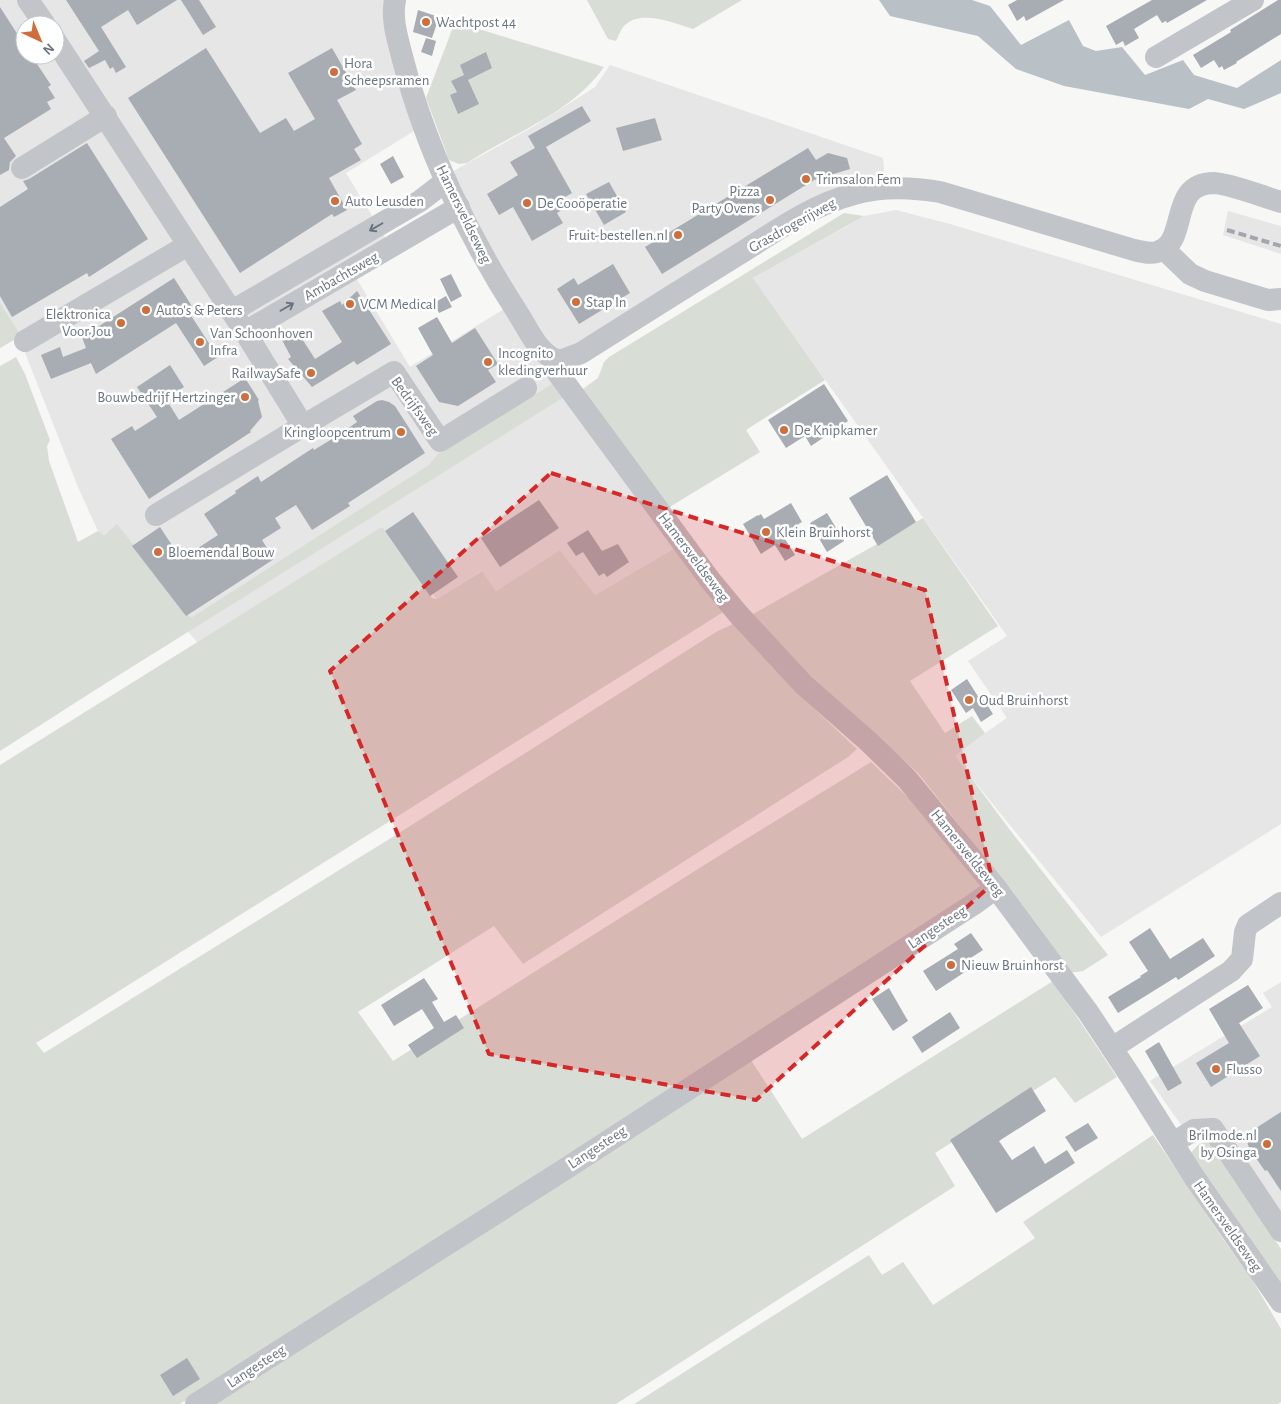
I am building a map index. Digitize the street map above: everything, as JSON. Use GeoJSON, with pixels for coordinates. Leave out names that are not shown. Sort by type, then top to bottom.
{"type":"FeatureCollection","features":[{"type":"Feature","properties":{"kind":"street"},"geometry":{"type":"LineString","coordinates":[[28,0],[38,15]]}},
{"type":"Feature","properties":{"kind":"street","name":"Hamersveldseweg"},"geometry":{"type":"LineString","coordinates":[[395,0],[395,28],[409,82],[417,110],[446,181],[503,291],[546,354],[552,359],[560,361],[557,372],[710,580],[739,615],[804,685],[907,779],[996,888],[1065,980],[1112,1048],[1224,1222],[1281,1302]]}},
{"type":"Feature","properties":{"kind":"street"},"geometry":{"type":"LineString","coordinates":[[1156,57],[1252,0]]}},
{"type":"Feature","properties":{"kind":"street"},"geometry":{"type":"LineString","coordinates":[[65,55],[232,311],[303,426]]}},
{"type":"Feature","properties":{"kind":"street"},"geometry":{"type":"LineString","coordinates":[[22,168],[106,116]]}},
{"type":"Feature","properties":{"kind":"street","name":"Ambachtsweg"},"geometry":{"type":"LineString","coordinates":[[232,311],[420,201],[446,181]]}},
{"type":"Feature","properties":{"kind":"street"},"geometry":{"type":"LineString","coordinates":[[1276,304],[1205,281],[1190,274],[1164,249],[1173,238],[1186,198],[1193,190],[1202,185],[1221,184],[1281,202]]}},
{"type":"Feature","properties":{"kind":"street","name":"Grasdrogerijweg"},"geometry":{"type":"LineString","coordinates":[[560,361],[581,353],[792,222],[834,201],[853,194],[881,188],[917,188],[940,192],[1134,250],[1148,253],[1164,249]]}},
{"type":"Feature","properties":{"kind":"street","name":"Ambachtsweg"},"geometry":{"type":"LineString","coordinates":[[245,332],[459,207]]}},
{"type":"Feature","properties":{"kind":"street"},"geometry":{"type":"LineString","coordinates":[[25,342],[188,245]]}},
{"type":"Feature","properties":{"kind":"street","name":"Bedrijfsweg"},"geometry":{"type":"LineString","coordinates":[[156,515],[394,372],[440,441],[526,388]]}},
{"type":"Feature","properties":{"kind":"street","name":"Langesteeg"},"geometry":{"type":"LineString","coordinates":[[196,1404],[562,1170],[996,888]]}},
{"type":"Feature","properties":{"kind":"street"},"geometry":{"type":"LineString","coordinates":[[1112,1048],[1231,971],[1242,960],[1245,932],[1248,925],[1281,903]]}},
{"type":"Feature","properties":{"kind":"street"},"geometry":{"type":"LineString","coordinates":[[1173,1144],[1194,1130],[1213,1128],[1281,1231]]}},
{"type":"Feature","properties":{"kind":"highlighted area"},"geometry":{"type":"Polygon","coordinates":[[[551,473],[925,590],[993,883],[756,1100],[489,1054],[330,671],[551,473]]]}},
{"type":"Feature","properties":{"kind":"shaded area"},"geometry":{"type":"Polygon","coordinates":[[[0,0],[389,0],[419,128],[346,173],[394,252],[355,276],[410,367],[507,307],[448,174],[531,128],[595,87],[610,65],[883,158],[885,179],[542,365],[675,548],[595,595],[560,550],[496,591],[481,571],[437,599],[385,531],[198,643],[98,531],[78,487],[20,340],[0,307],[0,0]]]}},
{"type":"Feature","properties":{"kind":"shaded area"},"geometry":{"type":"Polygon","coordinates":[[[587,0],[742,0],[693,29],[657,19],[638,18],[630,21],[623,27],[616,41],[608,39],[587,0]]]}},
{"type":"Feature","properties":{"kind":"shaded area"},"geometry":{"type":"Polygon","coordinates":[[[879,0],[972,0],[990,6],[1021,45],[1069,20],[1083,46],[1096,51],[1122,47],[1145,75],[1183,60],[1194,75],[1237,88],[1281,60],[1281,93],[1244,109],[1208,99],[1189,109],[1064,86],[1016,69],[978,36],[890,16],[879,0]]]}},
{"type":"Feature","properties":{"kind":"shaded area"},"geometry":{"type":"Polygon","coordinates":[[[455,22],[604,67],[591,83],[559,110],[467,163],[459,164],[449,160],[426,98],[455,22]]]}},
{"type":"Feature","properties":{"kind":"shaded area"},"geometry":{"type":"Polygon","coordinates":[[[896,210],[950,224],[1281,324],[1281,824],[1101,937],[953,755],[1007,718],[968,661],[1007,636],[753,278],[864,216],[896,210]]]}},
{"type":"Feature","properties":{"kind":"shaded area"},"geometry":{"type":"Polygon","coordinates":[[[1228,211],[1281,226],[1281,254],[1223,235],[1228,211]]]}},
{"type":"Feature","properties":{"kind":"shaded area"},"geometry":{"type":"Polygon","coordinates":[[[844,213],[864,216],[753,278],[825,380],[746,430],[760,452],[668,508],[580,391],[598,378],[604,362],[609,357],[844,213]]]}},
{"type":"Feature","properties":{"kind":"shaded area"},"geometry":{"type":"Polygon","coordinates":[[[0,303],[21,336],[0,348],[0,303]]]}},
{"type":"Feature","properties":{"kind":"shaded area"},"geometry":{"type":"Polygon","coordinates":[[[16,357],[25,374],[50,440],[47,446],[49,461],[78,542],[98,531],[104,536],[117,524],[191,618],[429,465],[438,454],[554,383],[564,397],[0,751],[0,366],[16,357]]]}},
{"type":"Feature","properties":{"kind":"shaded area"},"geometry":{"type":"Polygon","coordinates":[[[923,518],[998,626],[910,681],[945,733],[972,716],[985,733],[955,756],[1010,830],[1108,955],[1083,971],[1069,973],[1016,897],[918,773],[806,674],[753,614],[923,518]]]}},
{"type":"Feature","properties":{"kind":"shaded area"},"geometry":{"type":"Polygon","coordinates":[[[382,527],[432,598],[437,599],[482,571],[496,591],[560,550],[595,595],[675,548],[725,611],[36,1043],[44,1053],[399,833],[716,632],[735,623],[807,702],[857,749],[848,757],[523,964],[494,926],[358,1012],[393,1061],[871,762],[917,806],[980,883],[977,892],[180,1404],[0,1404],[0,765],[382,527]]]}},
{"type":"Feature","properties":{"kind":"shaded area"},"geometry":{"type":"Polygon","coordinates":[[[1053,981],[1117,1077],[1075,1103],[1055,1077],[935,1153],[955,1186],[616,1404],[208,1404],[749,1057],[802,1139],[1053,981]]]}},
{"type":"Feature","properties":{"kind":"shaded area"},"geometry":{"type":"Polygon","coordinates":[[[1281,982],[1281,1222],[1223,1127],[1182,1126],[1150,1081],[1272,1007],[1263,993],[1281,982]]]}},
{"type":"Feature","properties":{"kind":"shaded area"},"geometry":{"type":"Polygon","coordinates":[[[1153,1135],[1250,1276],[1281,1329],[1281,1402],[1278,1404],[634,1404],[869,1255],[882,1275],[903,1262],[933,1305],[1035,1238],[1023,1222],[1153,1135]]]}},
{"type":"Feature","properties":{"kind":"shaded area"},"geometry":{"type":"Polygon","coordinates":[[[1209,1140],[1281,1249],[1281,1289],[1189,1155],[1198,1145],[1209,1140]]]}},
{"type":"Feature","properties":{"kind":"building"},"geometry":{"type":"Polygon","coordinates":[[[66,0],[177,0],[137,25],[128,10],[101,27],[126,67],[116,73],[113,67],[110,69],[105,60],[89,68],[84,61],[99,51],[66,0]]]}},
{"type":"Feature","properties":{"kind":"building"},"geometry":{"type":"Polygon","coordinates":[[[181,0],[199,0],[216,27],[203,35],[181,0]]]}},
{"type":"Feature","properties":{"kind":"building"},"geometry":{"type":"Polygon","coordinates":[[[1017,0],[1064,0],[1026,21],[1024,16],[1017,21],[1008,5],[1017,0]]]}},
{"type":"Feature","properties":{"kind":"building"},"geometry":{"type":"Polygon","coordinates":[[[1152,0],[1207,0],[1167,23],[1166,21],[1162,23],[1157,15],[1134,29],[1139,38],[1125,46],[1123,41],[1116,45],[1106,26],[1152,0]]]}},
{"type":"Feature","properties":{"kind":"building"},"geometry":{"type":"Polygon","coordinates":[[[1278,0],[1281,0],[1281,34],[1224,70],[1222,66],[1219,68],[1214,60],[1201,68],[1193,55],[1278,0]]]}},
{"type":"Feature","properties":{"kind":"building"},"geometry":{"type":"Polygon","coordinates":[[[0,7],[15,30],[15,65],[38,65],[51,85],[48,87],[55,98],[47,102],[51,109],[4,138],[16,156],[10,162],[9,170],[0,175],[0,7]]]}},
{"type":"Feature","properties":{"kind":"building","name":"Wachtpost 44"},"geometry":{"type":"Polygon","coordinates":[[[418,10],[439,17],[432,38],[413,32],[418,10]]]}},
{"type":"Feature","properties":{"kind":"building"},"geometry":{"type":"Polygon","coordinates":[[[426,38],[436,41],[432,56],[421,52],[426,38]]]}},
{"type":"Feature","properties":{"kind":"building"},"geometry":{"type":"Polygon","coordinates":[[[206,48],[260,133],[286,118],[294,131],[315,119],[288,73],[332,48],[356,90],[337,100],[362,144],[354,149],[361,160],[329,178],[347,210],[334,217],[332,214],[240,273],[128,98],[206,48]]]}},
{"type":"Feature","properties":{"kind":"building"},"geometry":{"type":"Polygon","coordinates":[[[486,52],[492,68],[468,80],[479,104],[458,114],[450,95],[457,92],[451,81],[464,75],[460,65],[486,52]]]}},
{"type":"Feature","properties":{"kind":"building","name":"De Cooöperatie"},"geometry":{"type":"Polygon","coordinates":[[[582,106],[591,121],[546,147],[572,193],[560,200],[565,208],[557,213],[563,223],[532,241],[513,207],[499,215],[487,194],[518,175],[510,162],[535,148],[528,136],[582,106]]]}},
{"type":"Feature","properties":{"kind":"building"},"geometry":{"type":"Polygon","coordinates":[[[655,118],[662,140],[623,151],[616,128],[655,118]]]}},
{"type":"Feature","properties":{"kind":"building"},"geometry":{"type":"Polygon","coordinates":[[[87,143],[148,239],[89,277],[87,273],[12,317],[0,296],[0,207],[28,189],[23,181],[87,143]]]}},
{"type":"Feature","properties":{"kind":"building"},"geometry":{"type":"Polygon","coordinates":[[[808,148],[816,160],[828,153],[847,158],[850,169],[814,180],[662,274],[645,247],[808,148]]]}},
{"type":"Feature","properties":{"kind":"building"},"geometry":{"type":"Polygon","coordinates":[[[393,156],[404,177],[391,184],[380,164],[393,156]]]}},
{"type":"Feature","properties":{"kind":"building"},"geometry":{"type":"Polygon","coordinates":[[[609,182],[626,212],[604,225],[586,194],[609,182]]]}},
{"type":"Feature","properties":{"kind":"building"},"geometry":{"type":"Polygon","coordinates":[[[613,264],[630,293],[579,324],[557,289],[574,278],[578,285],[613,264]]]}},
{"type":"Feature","properties":{"kind":"building"},"geometry":{"type":"Polygon","coordinates":[[[451,274],[462,296],[451,302],[440,279],[451,274]]]}},
{"type":"Feature","properties":{"kind":"building"},"geometry":{"type":"Polygon","coordinates":[[[174,278],[195,311],[190,314],[218,357],[204,366],[176,323],[96,374],[91,363],[51,379],[41,355],[60,347],[63,357],[86,348],[82,337],[174,278]]]}},
{"type":"Feature","properties":{"kind":"building"},"geometry":{"type":"Polygon","coordinates":[[[357,291],[391,344],[357,365],[354,361],[312,387],[288,359],[291,357],[282,340],[297,331],[315,359],[342,342],[322,311],[340,301],[342,305],[357,291]]]}},
{"type":"Feature","properties":{"kind":"building"},"geometry":{"type":"Polygon","coordinates":[[[446,296],[452,307],[439,313],[434,303],[446,296]]]}},
{"type":"Feature","properties":{"kind":"building"},"geometry":{"type":"Polygon","coordinates":[[[437,317],[452,343],[475,328],[498,364],[488,370],[496,382],[458,406],[439,402],[416,366],[433,355],[418,328],[437,317]]]}},
{"type":"Feature","properties":{"kind":"building"},"geometry":{"type":"Polygon","coordinates":[[[170,365],[184,387],[166,399],[179,420],[245,378],[259,400],[262,417],[251,432],[149,499],[111,439],[132,426],[135,431],[157,417],[137,387],[170,365]]]}},
{"type":"Feature","properties":{"kind":"building"},"geometry":{"type":"Polygon","coordinates":[[[824,384],[848,421],[811,446],[805,436],[786,448],[768,420],[824,384]]]}},
{"type":"Feature","properties":{"kind":"building"},"geometry":{"type":"Polygon","coordinates":[[[382,400],[395,406],[425,453],[348,503],[350,506],[312,530],[296,505],[275,518],[281,528],[262,540],[274,559],[186,616],[132,546],[160,527],[181,559],[218,535],[204,514],[258,476],[261,482],[313,448],[314,450],[340,434],[357,422],[353,416],[377,401],[382,400]]]}},
{"type":"Feature","properties":{"kind":"building"},"geometry":{"type":"Polygon","coordinates":[[[887,475],[916,522],[878,546],[849,498],[887,475]]]}},
{"type":"Feature","properties":{"kind":"building"},"geometry":{"type":"Polygon","coordinates":[[[539,500],[559,528],[500,567],[481,538],[539,500]]]}},
{"type":"Feature","properties":{"kind":"building","name":"Klein Bruinhorst"},"geometry":{"type":"Polygon","coordinates":[[[791,503],[802,522],[782,534],[795,555],[785,561],[775,545],[761,554],[743,524],[761,514],[764,519],[791,503]]]}},
{"type":"Feature","properties":{"kind":"building"},"geometry":{"type":"Polygon","coordinates":[[[413,512],[458,577],[430,596],[385,531],[413,512]]]}},
{"type":"Feature","properties":{"kind":"building"},"geometry":{"type":"Polygon","coordinates":[[[827,513],[844,541],[827,552],[810,523],[827,513]]]}},
{"type":"Feature","properties":{"kind":"building"},"geometry":{"type":"Polygon","coordinates":[[[588,530],[602,551],[618,544],[629,562],[607,577],[604,573],[599,576],[583,552],[576,556],[567,543],[588,530]]]}},
{"type":"Feature","properties":{"kind":"building","name":"Oud Bruinhorst"},"geometry":{"type":"Polygon","coordinates":[[[967,679],[981,701],[984,700],[993,714],[981,722],[973,708],[966,713],[951,690],[967,679]]]}},
{"type":"Feature","properties":{"kind":"building"},"geometry":{"type":"Polygon","coordinates":[[[1150,928],[1170,959],[1203,938],[1215,956],[1178,980],[1176,977],[1118,1013],[1108,997],[1148,971],[1129,942],[1150,928]]]}},
{"type":"Feature","properties":{"kind":"building","name":"Nieuw Bruinhorst"},"geometry":{"type":"Polygon","coordinates":[[[971,933],[983,950],[966,961],[971,968],[936,991],[923,971],[958,949],[954,944],[971,933]]]}},
{"type":"Feature","properties":{"kind":"building"},"geometry":{"type":"Polygon","coordinates":[[[424,978],[438,999],[432,1002],[444,1022],[456,1015],[464,1028],[417,1058],[408,1045],[434,1028],[422,1009],[394,1026],[381,1005],[424,978]]]}},
{"type":"Feature","properties":{"kind":"building"},"geometry":{"type":"Polygon","coordinates":[[[1248,985],[1263,1008],[1239,1023],[1260,1056],[1211,1087],[1196,1063],[1229,1043],[1209,1009],[1248,985]]]}},
{"type":"Feature","properties":{"kind":"building"},"geometry":{"type":"Polygon","coordinates":[[[889,988],[908,1021],[893,1031],[872,999],[889,988]]]}},
{"type":"Feature","properties":{"kind":"building"},"geometry":{"type":"Polygon","coordinates":[[[950,1012],[960,1028],[922,1053],[912,1037],[950,1012]]]}},
{"type":"Feature","properties":{"kind":"building"},"geometry":{"type":"Polygon","coordinates":[[[1159,1042],[1182,1083],[1168,1091],[1145,1051],[1159,1042]]]}},
{"type":"Feature","properties":{"kind":"building"},"geometry":{"type":"Polygon","coordinates":[[[1031,1087],[1046,1111],[999,1141],[1012,1160],[1034,1146],[1045,1164],[1067,1150],[1075,1163],[996,1213],[950,1140],[1031,1087]]]}},
{"type":"Feature","properties":{"kind":"building"},"geometry":{"type":"Polygon","coordinates":[[[1281,1112],[1281,1191],[1249,1148],[1247,1141],[1248,1135],[1253,1130],[1281,1112]]]}},
{"type":"Feature","properties":{"kind":"building"},"geometry":{"type":"Polygon","coordinates":[[[1088,1123],[1098,1138],[1075,1152],[1065,1137],[1088,1123]]]}},
{"type":"Feature","properties":{"kind":"building"},"geometry":{"type":"Polygon","coordinates":[[[187,1358],[200,1379],[173,1396],[160,1375],[187,1358]]]}},
{"type":"Feature","properties":{"kind":"railway"},"geometry":{"type":"LineString","coordinates":[[1227,230],[1281,246]]}},
{"type":"Feature","properties":{"kind":"place","name":"Wachtpost 44"},"geometry":{"type":"Point","coordinates":[426,22]}},
{"type":"Feature","properties":{"kind":"place","name":"Hora Scheepsramen"},"geometry":{"type":"Point","coordinates":[334,72]}},
{"type":"Feature","properties":{"kind":"place","name":"Trimsalon Fem"},"geometry":{"type":"Point","coordinates":[806,179]}},
{"type":"Feature","properties":{"kind":"place","name":"Pizza Party Ovens"},"geometry":{"type":"Point","coordinates":[770,200]}},
{"type":"Feature","properties":{"kind":"place","name":"Auto Leusden"},"geometry":{"type":"Point","coordinates":[335,201]}},
{"type":"Feature","properties":{"kind":"place","name":"De Cooöperatie"},"geometry":{"type":"Point","coordinates":[527,203]}},
{"type":"Feature","properties":{"kind":"place","name":"Fruit-bestellen.nl"},"geometry":{"type":"Point","coordinates":[678,235]}},
{"type":"Feature","properties":{"kind":"place","name":"Stap In"},"geometry":{"type":"Point","coordinates":[576,302]}},
{"type":"Feature","properties":{"kind":"place","name":"VCM Medical"},"geometry":{"type":"Point","coordinates":[350,304]}},
{"type":"Feature","properties":{"kind":"place","name":"Auto's & Peters"},"geometry":{"type":"Point","coordinates":[146,310]}},
{"type":"Feature","properties":{"kind":"place","name":"Elektronica Voor Jou"},"geometry":{"type":"Point","coordinates":[121,323]}},
{"type":"Feature","properties":{"kind":"place","name":"Van Schoonhoven Infra"},"geometry":{"type":"Point","coordinates":[200,342]}},
{"type":"Feature","properties":{"kind":"place","name":"Incognito kledingverhuur"},"geometry":{"type":"Point","coordinates":[488,362]}},
{"type":"Feature","properties":{"kind":"place","name":"RailwaySafe"},"geometry":{"type":"Point","coordinates":[311,373]}},
{"type":"Feature","properties":{"kind":"place","name":"Bouwbedrijf Hertzinger"},"geometry":{"type":"Point","coordinates":[245,397]}},
{"type":"Feature","properties":{"kind":"place","name":"De Knipkamer"},"geometry":{"type":"Point","coordinates":[784,430]}},
{"type":"Feature","properties":{"kind":"place","name":"Kringloopcentrum"},"geometry":{"type":"Point","coordinates":[401,432]}},
{"type":"Feature","properties":{"kind":"place","name":"Klein Bruinhorst"},"geometry":{"type":"Point","coordinates":[766,532]}},
{"type":"Feature","properties":{"kind":"place","name":"Bloemendal Bouw"},"geometry":{"type":"Point","coordinates":[158,552]}},
{"type":"Feature","properties":{"kind":"place","name":"Oud Bruinhorst"},"geometry":{"type":"Point","coordinates":[969,700]}},
{"type":"Feature","properties":{"kind":"place","name":"Nieuw Bruinhorst"},"geometry":{"type":"Point","coordinates":[951,965]}},
{"type":"Feature","properties":{"kind":"place","name":"Flusso"},"geometry":{"type":"Point","coordinates":[1216,1069]}},
{"type":"Feature","properties":{"kind":"place","name":"Brilmode.nl by Osinga"},"geometry":{"type":"Point","coordinates":[1267,1144]}}]}
